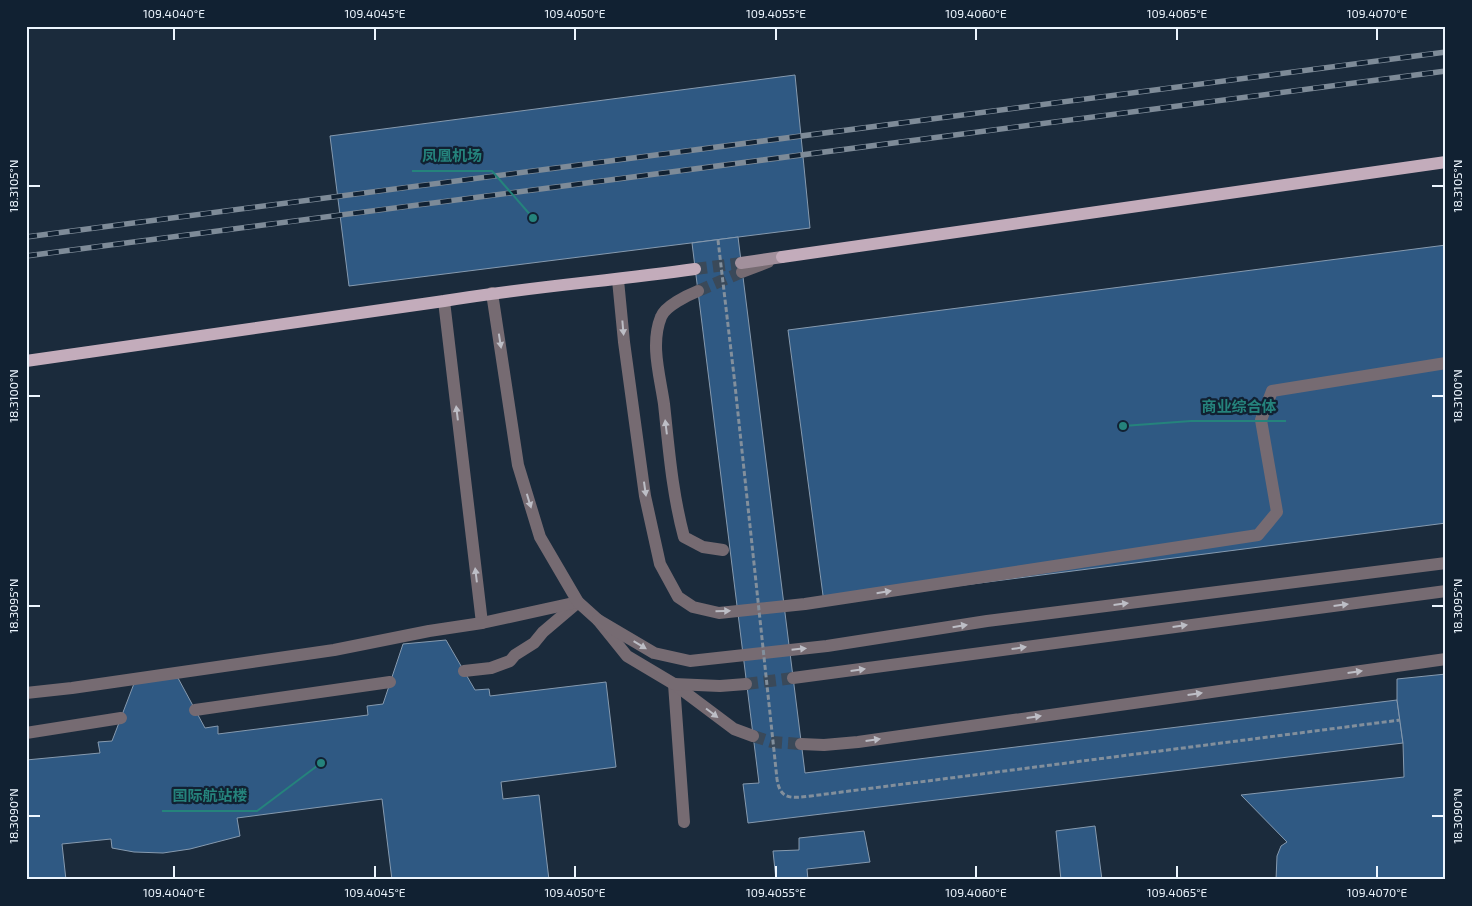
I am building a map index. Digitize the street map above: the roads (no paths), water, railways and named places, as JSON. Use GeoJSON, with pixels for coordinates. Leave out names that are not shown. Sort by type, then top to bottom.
{"type":"FeatureCollection","features":[{"type":"Feature","properties":{"kind":"main road"},"geometry":{"type":"LineString","coordinates":[[742,267],[782,257],[1446,162]]}},
{"type":"Feature","properties":{"kind":"main road"},"geometry":{"type":"LineString","coordinates":[[26,361],[444,302],[492,293],[618,280],[695,269]]}},
{"type":"Feature","properties":{"kind":"street"},"geometry":{"type":"LineString","coordinates":[[618,280],[624,342],[646,496],[660,564],[678,598],[693,607],[719,613],[805,604],[1258,535],[1277,512],[1261,420],[1272,391],[1446,363]]}},
{"type":"Feature","properties":{"kind":"street"},"geometry":{"type":"LineString","coordinates":[[698,290],[682,298],[661,315],[656,356],[663,396],[675,502],[684,537],[703,547],[723,550]]}},
{"type":"Feature","properties":{"kind":"street"},"geometry":{"type":"LineString","coordinates":[[492,293],[518,465],[540,537],[578,602],[598,620],[627,656],[674,684],[734,729],[752,736]]}},
{"type":"Feature","properties":{"kind":"street"},"geometry":{"type":"LineString","coordinates":[[444,302],[482,623]]}},
{"type":"Feature","properties":{"kind":"street"},"geometry":{"type":"LineString","coordinates":[[598,620],[654,653],[690,661],[827,646],[987,621],[1446,563]]}},
{"type":"Feature","properties":{"kind":"street"},"geometry":{"type":"LineString","coordinates":[[793,678],[1446,591]]}},
{"type":"Feature","properties":{"kind":"street"},"geometry":{"type":"LineString","coordinates":[[26,693],[334,650],[429,631],[482,623],[578,602]]}},
{"type":"Feature","properties":{"kind":"street"},"geometry":{"type":"LineString","coordinates":[[464,670],[492,668],[510,661],[515,655],[534,643],[543,632],[578,602]]}},
{"type":"Feature","properties":{"kind":"street"},"geometry":{"type":"LineString","coordinates":[[801,744],[824,745],[1446,659]]}},
{"type":"Feature","properties":{"kind":"street"},"geometry":{"type":"LineString","coordinates":[[195,710],[390,682]]}},
{"type":"Feature","properties":{"kind":"street"},"geometry":{"type":"LineString","coordinates":[[674,684],[720,686],[746,684]]}},
{"type":"Feature","properties":{"kind":"street"},"geometry":{"type":"LineString","coordinates":[[674,684],[684,822]]}},
{"type":"Feature","properties":{"kind":"street"},"geometry":{"type":"LineString","coordinates":[[26,733],[121,718]]}},
{"type":"Feature","properties":{"kind":"tunnel"},"geometry":{"type":"LineString","coordinates":[[695,269],[741,263]]}},
{"type":"Feature","properties":{"kind":"tunnel"},"geometry":{"type":"LineString","coordinates":[[698,291],[742,272]]}},
{"type":"Feature","properties":{"kind":"tunnel"},"geometry":{"type":"LineString","coordinates":[[746,684],[793,678]]}},
{"type":"Feature","properties":{"kind":"tunnel"},"geometry":{"type":"LineString","coordinates":[[753,736],[772,742],[801,744]]}},
{"type":"Feature","properties":{"kind":"railway"},"geometry":{"type":"LineString","coordinates":[[26,237],[1446,52]]}},
{"type":"Feature","properties":{"kind":"railway"},"geometry":{"type":"LineString","coordinates":[[26,256],[1446,71]]}},
{"type":"Feature","properties":{"kind":"place","name":"凤凰机场"},"geometry":{"type":"Point","coordinates":[533,218]}},
{"type":"Feature","properties":{"kind":"place","name":"商业综合体"},"geometry":{"type":"Point","coordinates":[1123,426]}},
{"type":"Feature","properties":{"kind":"place","name":"国际航站楼"},"geometry":{"type":"Point","coordinates":[321,763]}}]}
